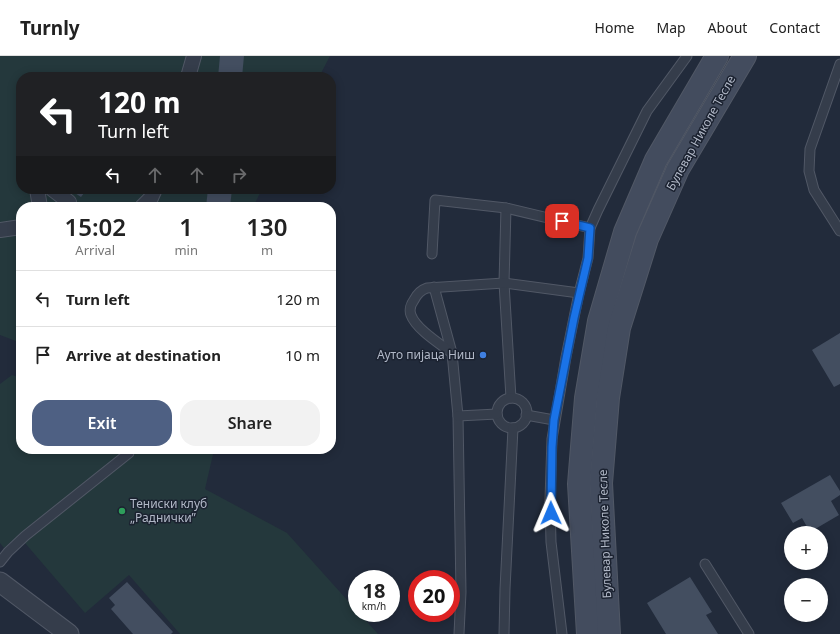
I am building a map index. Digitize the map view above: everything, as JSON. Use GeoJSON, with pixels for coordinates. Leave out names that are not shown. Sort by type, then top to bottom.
{"type":"FeatureCollection","features":[{"type":"Feature","properties":{"kind":"main road","name":"Булевар Николе Тесле"},"geometry":{"type":"LineString","coordinates":[[588,634],[578,484],[586,398],[599,321],[625,232],[656,160],[717,56]]}},
{"type":"Feature","properties":{"kind":"main road","name":"Булевар Николе Тесле"},"geometry":{"type":"LineString","coordinates":[[609,634],[601,483],[608,398],[619,328],[647,239],[678,169],[745,56]]}},
{"type":"Feature","properties":{"kind":"street"},"geometry":{"type":"LineString","coordinates":[[189,72],[194,56]]}},
{"type":"Feature","properties":{"kind":"street"},"geometry":{"type":"LineString","coordinates":[[59,194],[69,202]]}},
{"type":"Feature","properties":{"kind":"street"},"geometry":{"type":"LineString","coordinates":[[147,202],[153,194]]}},
{"type":"Feature","properties":{"kind":"street"},"geometry":{"type":"LineString","coordinates":[[0,230],[16,228]]}},
{"type":"Feature","properties":{"kind":"street"},"geometry":{"type":"LineString","coordinates":[[0,582],[68,634]]}},
{"type":"Feature","properties":{"kind":"lane"},"geometry":{"type":"LineString","coordinates":[[562,634],[551,542],[552,439],[554,420],[579,293],[588,258],[590,228],[647,110],[687,56]]}},
{"type":"Feature","properties":{"kind":"lane"},"geometry":{"type":"LineString","coordinates":[[840,64],[810,149],[809,171],[814,190],[840,231]]}},
{"type":"Feature","properties":{"kind":"lane"},"geometry":{"type":"LineString","coordinates":[[432,254],[435,200],[506,208],[590,228]]}},
{"type":"Feature","properties":{"kind":"lane"},"geometry":{"type":"LineString","coordinates":[[506,208],[504,283],[511,398]]}},
{"type":"Feature","properties":{"kind":"lane"},"geometry":{"type":"LineString","coordinates":[[452,353],[427,334],[411,315],[410,310],[415,297],[421,290],[434,287],[504,283],[579,293]]}},
{"type":"Feature","properties":{"kind":"lane"},"geometry":{"type":"LineString","coordinates":[[434,287],[452,353],[458,416],[461,592],[459,634]]}},
{"type":"Feature","properties":{"kind":"lane"},"geometry":{"type":"LineString","coordinates":[[511,398],[521,402],[526,410],[526,415],[522,424],[513,428],[508,428],[500,423],[497,414],[499,405],[511,398]]}},
{"type":"Feature","properties":{"kind":"lane"},"geometry":{"type":"LineString","coordinates":[[458,416],[497,414]]}},
{"type":"Feature","properties":{"kind":"lane"},"geometry":{"type":"LineString","coordinates":[[526,415],[554,420]]}},
{"type":"Feature","properties":{"kind":"lane"},"geometry":{"type":"LineString","coordinates":[[504,634],[513,428]]}},
{"type":"Feature","properties":{"kind":"lane"},"geometry":{"type":"LineString","coordinates":[[0,562],[25,536],[128,454]]}},
{"type":"Feature","properties":{"kind":"lane"},"geometry":{"type":"LineString","coordinates":[[705,564],[749,634]]}},
{"type":"Feature","properties":{"kind":"green space"},"geometry":{"type":"Polygon","coordinates":[[[0,56],[330,56],[322,72],[16,72],[16,194],[260,194],[256,202],[16,202],[16,341],[0,335],[0,56]]]}},
{"type":"Feature","properties":{"kind":"green space","name":"Тениски клуб „Раднички”"},"geometry":{"type":"Polygon","coordinates":[[[12,375],[16,376],[16,454],[213,454],[205,489],[287,533],[348,601],[348,622],[367,622],[378,634],[180,634],[129,575],[85,613],[25,543],[28,539],[22,532],[4,548],[0,543],[0,384],[12,375]]]}},
{"type":"Feature","properties":{"kind":"building"},"geometry":{"type":"Polygon","coordinates":[[[220,56],[244,56],[242,72],[218,72],[220,56]]]}},
{"type":"Feature","properties":{"kind":"building"},"geometry":{"type":"Polygon","coordinates":[[[76,194],[83,194],[81,197],[76,194]]]}},
{"type":"Feature","properties":{"kind":"building"},"geometry":{"type":"Polygon","coordinates":[[[207,194],[231,194],[231,202],[207,202],[207,194]]]}},
{"type":"Feature","properties":{"kind":"building"},"geometry":{"type":"Polygon","coordinates":[[[840,333],[840,384],[834,387],[812,350],[840,333]]]}},
{"type":"Feature","properties":{"kind":"building"},"geometry":{"type":"Polygon","coordinates":[[[830,475],[840,491],[840,495],[831,501],[839,515],[820,526],[807,526],[802,518],[793,523],[781,503],[830,475]]]}},
{"type":"Feature","properties":{"kind":"building"},"geometry":{"type":"Polygon","coordinates":[[[690,577],[712,612],[706,615],[718,634],[666,634],[647,603],[690,577]]]}},
{"type":"Feature","properties":{"kind":"building"},"geometry":{"type":"Polygon","coordinates":[[[127,582],[173,632],[171,634],[133,634],[111,609],[115,605],[109,598],[127,582]]]}},
{"type":"Feature","properties":{"kind":"place","name":"Ауто пијаца Ниш"},"geometry":{"type":"Point","coordinates":[483,355]}},
{"type":"Feature","properties":{"kind":"place","name":"Тениски клуб „Раднички”"},"geometry":{"type":"Point","coordinates":[122,511]}},
{"type":"Feature","properties":{"kind":"route"},"geometry":{"type":"LineString","coordinates":[[551,513],[550,499],[554,420],[579,293],[588,258],[590,228],[562,221]]}}]}
